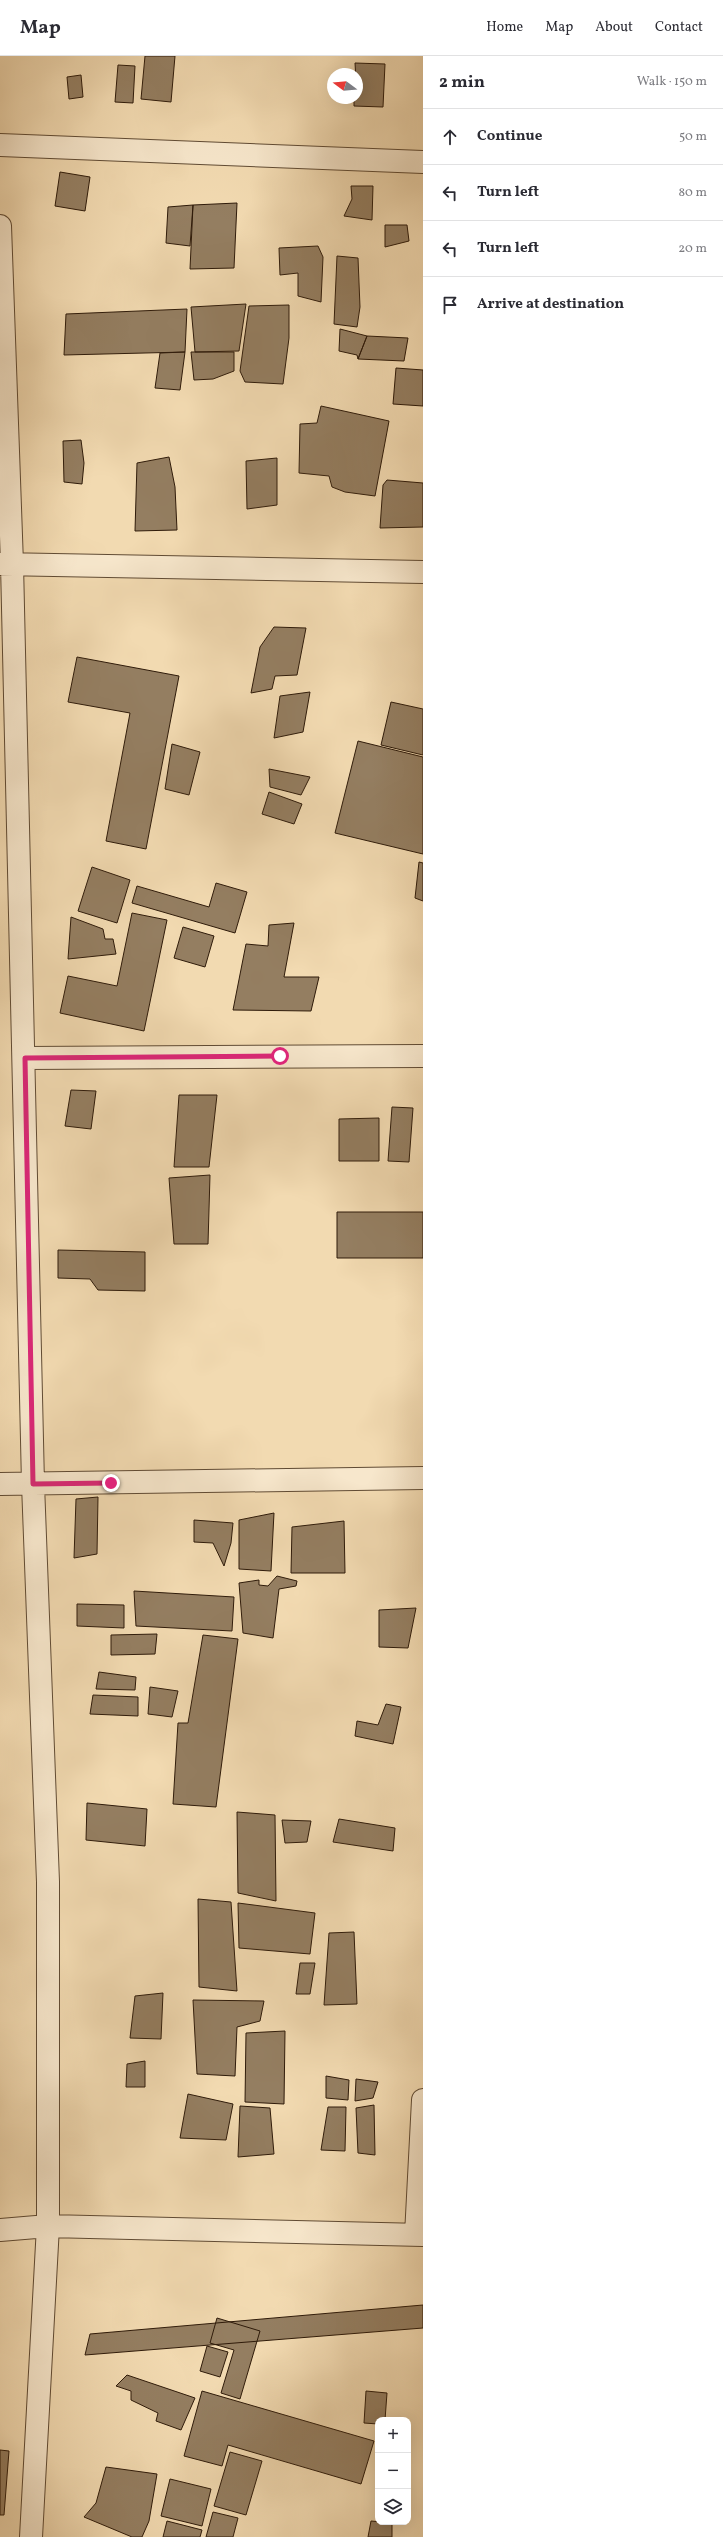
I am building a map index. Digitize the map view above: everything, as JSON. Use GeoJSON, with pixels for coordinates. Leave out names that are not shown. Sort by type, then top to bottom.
{"type":"FeatureCollection","features":[{"type":"Feature","properties":{"kind":"street"},"geometry":{"type":"LineString","coordinates":[[0,145],[423,162]]}},
{"type":"Feature","properties":{"kind":"street"},"geometry":{"type":"LineString","coordinates":[[0,226],[6,564],[25,1058],[33,1484],[48,1882],[48,2226],[32,2537]]}},
{"type":"Feature","properties":{"kind":"street"},"geometry":{"type":"LineString","coordinates":[[6,564],[423,572]]}},
{"type":"Feature","properties":{"kind":"street"},"geometry":{"type":"LineString","coordinates":[[25,1058],[423,1056]]}},
{"type":"Feature","properties":{"kind":"street"},"geometry":{"type":"LineString","coordinates":[[0,1484],[423,1478]]}},
{"type":"Feature","properties":{"kind":"street"},"geometry":{"type":"LineString","coordinates":[[0,2230],[48,2226],[419,2235],[423,2100]]}},
{"type":"Feature","properties":{"kind":"building"},"geometry":{"type":"Polygon","coordinates":[[[145,56],[175,56],[171,102],[141,99],[145,56]]]}},
{"type":"Feature","properties":{"kind":"building"},"geometry":{"type":"Polygon","coordinates":[[[355,63],[385,64],[383,107],[354,106],[354,104],[363,104],[363,68],[355,68],[355,63]]]}},
{"type":"Feature","properties":{"kind":"building"},"geometry":{"type":"Polygon","coordinates":[[[118,65],[135,66],[133,103],[115,102],[118,65]]]}},
{"type":"Feature","properties":{"kind":"building"},"geometry":{"type":"Polygon","coordinates":[[[81,75],[83,97],[69,99],[67,77],[81,75]]]}},
{"type":"Feature","properties":{"kind":"building"},"geometry":{"type":"Polygon","coordinates":[[[60,172],[90,177],[85,211],[55,206],[60,172]]]}},
{"type":"Feature","properties":{"kind":"building"},"geometry":{"type":"Polygon","coordinates":[[[351,186],[373,186],[372,220],[344,216],[352,199],[351,186]]]}},
{"type":"Feature","properties":{"kind":"building"},"geometry":{"type":"Polygon","coordinates":[[[237,203],[234,268],[190,269],[193,205],[237,203]]]}},
{"type":"Feature","properties":{"kind":"building"},"geometry":{"type":"Polygon","coordinates":[[[193,205],[190,246],[166,243],[168,207],[193,205]]]}},
{"type":"Feature","properties":{"kind":"building"},"geometry":{"type":"Polygon","coordinates":[[[385,225],[407,225],[409,241],[385,247],[385,225]]]}},
{"type":"Feature","properties":{"kind":"building"},"geometry":{"type":"Polygon","coordinates":[[[318,246],[323,257],[321,302],[298,296],[298,273],[280,275],[279,248],[318,246]]]}},
{"type":"Feature","properties":{"kind":"building"},"geometry":{"type":"Polygon","coordinates":[[[337,256],[358,258],[360,307],[357,327],[334,324],[337,256]]]}},
{"type":"Feature","properties":{"kind":"building"},"geometry":{"type":"Polygon","coordinates":[[[246,304],[239,351],[195,352],[191,307],[246,304]]]}},
{"type":"Feature","properties":{"kind":"building"},"geometry":{"type":"Polygon","coordinates":[[[289,305],[289,338],[283,384],[245,382],[240,371],[249,306],[289,305]]]}},
{"type":"Feature","properties":{"kind":"building"},"geometry":{"type":"Polygon","coordinates":[[[187,309],[185,352],[64,355],[66,314],[187,309]]]}},
{"type":"Feature","properties":{"kind":"building"},"geometry":{"type":"Polygon","coordinates":[[[340,329],[367,336],[358,359],[357,355],[339,351],[340,329]]]}},
{"type":"Feature","properties":{"kind":"building"},"geometry":{"type":"Polygon","coordinates":[[[367,336],[408,338],[404,361],[358,359],[367,336]]]}},
{"type":"Feature","properties":{"kind":"building"},"geometry":{"type":"Polygon","coordinates":[[[185,352],[180,390],[155,388],[160,353],[185,352]]]}},
{"type":"Feature","properties":{"kind":"building"},"geometry":{"type":"Polygon","coordinates":[[[191,352],[234,352],[234,371],[213,379],[194,380],[191,352]]]}},
{"type":"Feature","properties":{"kind":"building"},"geometry":{"type":"Polygon","coordinates":[[[396,368],[423,370],[423,406],[393,404],[396,368]]]}},
{"type":"Feature","properties":{"kind":"building"},"geometry":{"type":"Polygon","coordinates":[[[321,406],[389,421],[375,496],[345,492],[332,487],[329,476],[299,473],[300,424],[317,423],[321,406]]]}},
{"type":"Feature","properties":{"kind":"building"},"geometry":{"type":"Polygon","coordinates":[[[81,440],[84,463],[82,484],[64,482],[63,441],[81,440]]]}},
{"type":"Feature","properties":{"kind":"building"},"geometry":{"type":"Polygon","coordinates":[[[169,457],[175,487],[177,530],[135,531],[137,463],[169,457]]]}},
{"type":"Feature","properties":{"kind":"building"},"geometry":{"type":"Polygon","coordinates":[[[277,458],[277,505],[247,509],[246,461],[277,458]]]}},
{"type":"Feature","properties":{"kind":"building"},"geometry":{"type":"Polygon","coordinates":[[[387,480],[423,483],[423,527],[380,528],[383,485],[387,480]]]}},
{"type":"Feature","properties":{"kind":"building"},"geometry":{"type":"Polygon","coordinates":[[[274,627],[306,628],[297,675],[275,676],[272,689],[251,693],[260,647],[274,627]]]}},
{"type":"Feature","properties":{"kind":"building"},"geometry":{"type":"Polygon","coordinates":[[[77,657],[179,676],[146,849],[106,841],[130,713],[68,702],[77,657]]]}},
{"type":"Feature","properties":{"kind":"building"},"geometry":{"type":"Polygon","coordinates":[[[310,692],[303,732],[274,738],[280,696],[310,692]]]}},
{"type":"Feature","properties":{"kind":"building"},"geometry":{"type":"Polygon","coordinates":[[[391,702],[423,709],[423,755],[381,745],[391,702]]]}},
{"type":"Feature","properties":{"kind":"building"},"geometry":{"type":"Polygon","coordinates":[[[358,741],[423,757],[423,854],[335,833],[358,741]]]}},
{"type":"Feature","properties":{"kind":"building"},"geometry":{"type":"Polygon","coordinates":[[[172,744],[200,752],[189,795],[165,789],[172,744]]]}},
{"type":"Feature","properties":{"kind":"building"},"geometry":{"type":"Polygon","coordinates":[[[269,769],[310,777],[301,795],[270,787],[269,769]]]}},
{"type":"Feature","properties":{"kind":"building"},"geometry":{"type":"Polygon","coordinates":[[[269,792],[302,804],[294,824],[262,814],[269,792]]]}},
{"type":"Feature","properties":{"kind":"building"},"geometry":{"type":"Polygon","coordinates":[[[419,862],[423,863],[423,901],[415,898],[419,862]]]}},
{"type":"Feature","properties":{"kind":"building"},"geometry":{"type":"Polygon","coordinates":[[[92,867],[130,880],[117,923],[78,911],[92,867]]]}},
{"type":"Feature","properties":{"kind":"building"},"geometry":{"type":"Polygon","coordinates":[[[216,883],[247,892],[235,933],[132,903],[137,886],[209,907],[216,883]]]}},
{"type":"Feature","properties":{"kind":"building"},"geometry":{"type":"Polygon","coordinates":[[[132,913],[167,920],[144,1031],[60,1013],[68,976],[117,986],[132,913]]]}},
{"type":"Feature","properties":{"kind":"building"},"geometry":{"type":"Polygon","coordinates":[[[71,917],[103,929],[105,939],[113,939],[116,954],[68,959],[71,917]]]}},
{"type":"Feature","properties":{"kind":"building"},"geometry":{"type":"Polygon","coordinates":[[[294,923],[284,977],[319,977],[311,1011],[233,1010],[246,944],[268,946],[269,925],[294,923]]]}},
{"type":"Feature","properties":{"kind":"building"},"geometry":{"type":"Polygon","coordinates":[[[183,927],[214,936],[205,967],[174,958],[183,927]]]}},
{"type":"Feature","properties":{"kind":"building"},"geometry":{"type":"Polygon","coordinates":[[[71,1090],[96,1091],[91,1129],[65,1126],[71,1090]]]}},
{"type":"Feature","properties":{"kind":"building"},"geometry":{"type":"Polygon","coordinates":[[[179,1095],[217,1095],[209,1167],[174,1167],[179,1095]]]}},
{"type":"Feature","properties":{"kind":"building"},"geometry":{"type":"Polygon","coordinates":[[[392,1107],[413,1108],[409,1162],[388,1161],[392,1107]]]}},
{"type":"Feature","properties":{"kind":"building"},"geometry":{"type":"Polygon","coordinates":[[[379,1118],[379,1161],[339,1161],[339,1119],[379,1118]]]}},
{"type":"Feature","properties":{"kind":"building"},"geometry":{"type":"Polygon","coordinates":[[[210,1175],[208,1244],[174,1244],[169,1178],[210,1175]]]}},
{"type":"Feature","properties":{"kind":"building"},"geometry":{"type":"Polygon","coordinates":[[[337,1212],[423,1212],[423,1258],[337,1258],[337,1212]]]}},
{"type":"Feature","properties":{"kind":"building"},"geometry":{"type":"Polygon","coordinates":[[[58,1250],[145,1252],[145,1291],[98,1290],[90,1279],[58,1278],[58,1250]]]}},
{"type":"Feature","properties":{"kind":"building"},"geometry":{"type":"Polygon","coordinates":[[[98,1497],[97,1554],[74,1558],[76,1499],[98,1497]]]}},
{"type":"Feature","properties":{"kind":"building"},"geometry":{"type":"Polygon","coordinates":[[[274,1513],[271,1571],[239,1569],[239,1520],[274,1513]]]}},
{"type":"Feature","properties":{"kind":"building"},"geometry":{"type":"Polygon","coordinates":[[[194,1520],[233,1523],[231,1543],[224,1566],[213,1543],[194,1542],[194,1520]]]}},
{"type":"Feature","properties":{"kind":"building"},"geometry":{"type":"Polygon","coordinates":[[[344,1521],[345,1573],[291,1573],[292,1527],[344,1521]]]}},
{"type":"Feature","properties":{"kind":"building"},"geometry":{"type":"Polygon","coordinates":[[[277,1576],[297,1581],[296,1586],[279,1589],[273,1638],[243,1633],[239,1583],[259,1580],[259,1585],[268,1586],[277,1576]]]}},
{"type":"Feature","properties":{"kind":"building"},"geometry":{"type":"Polygon","coordinates":[[[134,1591],[234,1597],[232,1631],[136,1626],[134,1591]]]}},
{"type":"Feature","properties":{"kind":"building"},"geometry":{"type":"Polygon","coordinates":[[[77,1604],[124,1605],[124,1628],[77,1626],[77,1604]]]}},
{"type":"Feature","properties":{"kind":"building"},"geometry":{"type":"Polygon","coordinates":[[[416,1608],[408,1648],[379,1647],[379,1610],[416,1608]]]}},
{"type":"Feature","properties":{"kind":"building"},"geometry":{"type":"Polygon","coordinates":[[[157,1634],[155,1654],[111,1655],[111,1635],[157,1634]]]}},
{"type":"Feature","properties":{"kind":"building"},"geometry":{"type":"Polygon","coordinates":[[[203,1635],[238,1639],[216,1807],[173,1804],[178,1723],[188,1723],[203,1635]]]}},
{"type":"Feature","properties":{"kind":"building"},"geometry":{"type":"Polygon","coordinates":[[[99,1672],[136,1677],[135,1690],[96,1689],[99,1672]]]}},
{"type":"Feature","properties":{"kind":"building"},"geometry":{"type":"Polygon","coordinates":[[[150,1687],[178,1691],[172,1717],[148,1714],[150,1687]]]}},
{"type":"Feature","properties":{"kind":"building"},"geometry":{"type":"Polygon","coordinates":[[[93,1695],[138,1697],[138,1716],[90,1714],[93,1695]]]}},
{"type":"Feature","properties":{"kind":"building"},"geometry":{"type":"Polygon","coordinates":[[[386,1704],[401,1707],[393,1744],[355,1736],[357,1721],[378,1725],[386,1704]]]}},
{"type":"Feature","properties":{"kind":"building"},"geometry":{"type":"Polygon","coordinates":[[[87,1803],[147,1809],[145,1846],[86,1840],[87,1803]]]}},
{"type":"Feature","properties":{"kind":"building"},"geometry":{"type":"Polygon","coordinates":[[[237,1812],[275,1815],[276,1901],[238,1893],[237,1812]]]}},
{"type":"Feature","properties":{"kind":"building"},"geometry":{"type":"Polygon","coordinates":[[[339,1819],[395,1828],[393,1851],[333,1842],[339,1819]]]}},
{"type":"Feature","properties":{"kind":"building"},"geometry":{"type":"Polygon","coordinates":[[[282,1820],[311,1821],[307,1842],[285,1843],[282,1820]]]}},
{"type":"Feature","properties":{"kind":"building"},"geometry":{"type":"Polygon","coordinates":[[[198,1899],[231,1902],[237,1991],[199,1987],[198,1899]]]}},
{"type":"Feature","properties":{"kind":"building"},"geometry":{"type":"Polygon","coordinates":[[[238,1903],[315,1913],[310,1954],[239,1948],[238,1903]]]}},
{"type":"Feature","properties":{"kind":"building"},"geometry":{"type":"Polygon","coordinates":[[[354,1932],[357,2004],[324,2005],[329,1933],[354,1932]]]}},
{"type":"Feature","properties":{"kind":"building"},"geometry":{"type":"Polygon","coordinates":[[[300,1963],[315,1963],[310,1994],[296,1994],[300,1963]]]}},
{"type":"Feature","properties":{"kind":"building"},"geometry":{"type":"Polygon","coordinates":[[[163,1993],[161,2039],[130,2038],[135,1996],[163,1993]]]}},
{"type":"Feature","properties":{"kind":"building"},"geometry":{"type":"Polygon","coordinates":[[[193,2000],[264,2001],[260,2021],[237,2027],[235,2076],[197,2074],[193,2000]]]}},
{"type":"Feature","properties":{"kind":"building"},"geometry":{"type":"Polygon","coordinates":[[[285,2031],[284,2104],[245,2102],[246,2033],[285,2031]]]}},
{"type":"Feature","properties":{"kind":"building"},"geometry":{"type":"Polygon","coordinates":[[[145,2061],[145,2087],[126,2087],[127,2064],[145,2061]]]}},
{"type":"Feature","properties":{"kind":"building"},"geometry":{"type":"Polygon","coordinates":[[[326,2076],[349,2080],[348,2100],[326,2098],[326,2076]]]}},
{"type":"Feature","properties":{"kind":"building"},"geometry":{"type":"Polygon","coordinates":[[[356,2079],[378,2082],[373,2098],[355,2101],[356,2079]]]}},
{"type":"Feature","properties":{"kind":"building"},"geometry":{"type":"Polygon","coordinates":[[[188,2094],[233,2104],[226,2140],[180,2138],[188,2094]]]}},
{"type":"Feature","properties":{"kind":"building"},"geometry":{"type":"Polygon","coordinates":[[[374,2105],[375,2155],[358,2153],[356,2108],[374,2105]]]}},
{"type":"Feature","properties":{"kind":"building"},"geometry":{"type":"Polygon","coordinates":[[[240,2106],[270,2108],[274,2154],[238,2157],[240,2106]]]}},
{"type":"Feature","properties":{"kind":"building"},"geometry":{"type":"Polygon","coordinates":[[[328,2107],[346,2107],[345,2151],[321,2150],[328,2107]]]}},
{"type":"Feature","properties":{"kind":"building"},"geometry":{"type":"Polygon","coordinates":[[[423,2305],[423,2328],[85,2355],[90,2334],[423,2305]]]}},
{"type":"Feature","properties":{"kind":"building"},"geometry":{"type":"Polygon","coordinates":[[[217,2318],[260,2331],[240,2399],[221,2393],[234,2350],[210,2343],[217,2318]]]}},
{"type":"Feature","properties":{"kind":"building"},"geometry":{"type":"Polygon","coordinates":[[[207,2346],[228,2352],[220,2377],[200,2371],[207,2346]]]}},
{"type":"Feature","properties":{"kind":"building"},"geometry":{"type":"Polygon","coordinates":[[[127,2375],[195,2398],[181,2430],[156,2421],[158,2413],[131,2400],[131,2391],[116,2386],[127,2375]]]}},
{"type":"Feature","properties":{"kind":"building"},"geometry":{"type":"Polygon","coordinates":[[[202,2391],[374,2441],[361,2484],[228,2445],[222,2466],[184,2456],[202,2391]]]}},
{"type":"Feature","properties":{"kind":"building"},"geometry":{"type":"Polygon","coordinates":[[[366,2391],[387,2393],[385,2417],[375,2417],[375,2424],[364,2423],[366,2391]]]}},
{"type":"Feature","properties":{"kind":"building"},"geometry":{"type":"Polygon","coordinates":[[[0,2450],[9,2451],[4,2515],[0,2515],[0,2450]]]}},
{"type":"Feature","properties":{"kind":"building"},"geometry":{"type":"Polygon","coordinates":[[[230,2452],[262,2461],[246,2515],[214,2506],[230,2452]]]}},
{"type":"Feature","properties":{"kind":"building"},"geometry":{"type":"Polygon","coordinates":[[[106,2467],[157,2474],[149,2521],[142,2537],[132,2537],[84,2517],[96,2503],[106,2467]]]}},
{"type":"Feature","properties":{"kind":"building"},"geometry":{"type":"Polygon","coordinates":[[[170,2479],[211,2489],[202,2526],[161,2516],[170,2479]]]}},
{"type":"Feature","properties":{"kind":"building"},"geometry":{"type":"Polygon","coordinates":[[[213,2512],[238,2518],[233,2537],[206,2537],[213,2512]]]}},
{"type":"Feature","properties":{"kind":"building"},"geometry":{"type":"Polygon","coordinates":[[[167,2521],[202,2530],[200,2537],[163,2537],[167,2521]]]}},
{"type":"Feature","properties":{"kind":"building"},"geometry":{"type":"Polygon","coordinates":[[[371,2521],[375,2521],[375,2525],[392,2525],[392,2537],[368,2537],[371,2521]]]}},
{"type":"Feature","properties":{"kind":"route"},"geometry":{"type":"LineString","coordinates":[[111,1483],[33,1484],[25,1058],[280,1056]]}}]}
